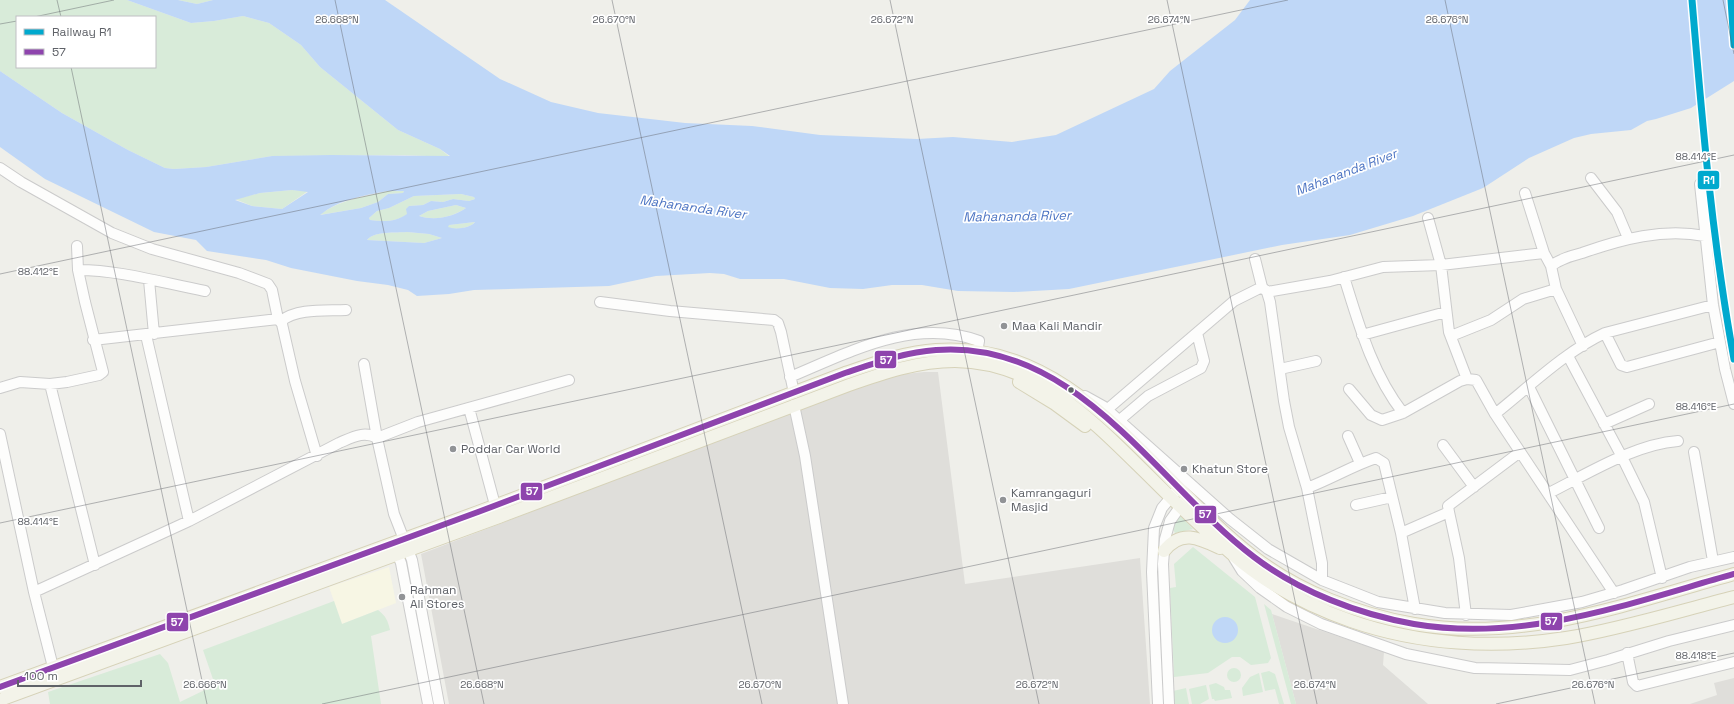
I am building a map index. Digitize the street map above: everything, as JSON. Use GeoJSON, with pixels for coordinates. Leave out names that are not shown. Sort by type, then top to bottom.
{"type":"FeatureCollection","features":[{"type":"Feature","properties":{"kind":"main road"},"geometry":{"type":"LineString","coordinates":[[0,700],[401,547],[495,505],[794,393],[819,376],[877,354],[918,346],[930,345],[950,350],[976,352],[1022,363],[1061,382],[1105,412],[1117,423],[1179,496],[1232,554]]}},
{"type":"Feature","properties":{"kind":"main road"},"geometry":{"type":"LineString","coordinates":[[0,687],[53,667],[401,547],[794,406],[849,384],[901,368],[928,363],[956,361],[980,364],[1031,388],[1056,404],[1097,436],[1121,449],[1243,548],[1280,575],[1297,584],[1355,608],[1396,620],[1430,626],[1484,629],[1558,622],[1601,612],[1734,574]]}},
{"type":"Feature","properties":{"kind":"main road"},"geometry":{"type":"LineString","coordinates":[[1164,551],[1176,541],[1191,537],[1202,539],[1232,554],[1270,582],[1297,598],[1352,622],[1399,635],[1468,644],[1520,643],[1569,637],[1734,597]]}},
{"type":"Feature","properties":{"kind":"street"},"geometry":{"type":"LineString","coordinates":[[0,168],[112,233],[152,249],[239,273],[268,284],[272,290],[295,381],[317,456]]}},
{"type":"Feature","properties":{"kind":"street"},"geometry":{"type":"LineString","coordinates":[[1591,178],[1617,212],[1628,238]]}},
{"type":"Feature","properties":{"kind":"street"},"geometry":{"type":"LineString","coordinates":[[1700,184],[1713,305],[1734,404]]}},
{"type":"Feature","properties":{"kind":"street"},"geometry":{"type":"LineString","coordinates":[[1525,193],[1544,253],[1551,266],[1556,289],[1583,346]]}},
{"type":"Feature","properties":{"kind":"street"},"geometry":{"type":"LineString","coordinates":[[1428,218],[1441,265],[1446,312],[1451,336],[1467,379]]}},
{"type":"Feature","properties":{"kind":"street"},"geometry":{"type":"LineString","coordinates":[[1551,266],[1563,259],[1628,238],[1690,233],[1705,236]]}},
{"type":"Feature","properties":{"kind":"street"},"geometry":{"type":"LineString","coordinates":[[0,388],[20,382],[50,384],[101,374],[103,372],[93,340],[78,270],[77,246]]}},
{"type":"Feature","properties":{"kind":"street"},"geometry":{"type":"LineString","coordinates":[[1105,412],[1234,301],[1265,290],[1344,277],[1384,267],[1441,265],[1544,253]]}},
{"type":"Feature","properties":{"kind":"street"},"geometry":{"type":"LineString","coordinates":[[1255,259],[1265,290],[1289,427],[1307,488],[1322,563],[1322,580]]}},
{"type":"Feature","properties":{"kind":"street"},"geometry":{"type":"LineString","coordinates":[[78,270],[105,272],[205,291]]}},
{"type":"Feature","properties":{"kind":"street"},"geometry":{"type":"LineString","coordinates":[[1344,277],[1371,361],[1386,391],[1402,413]]}},
{"type":"Feature","properties":{"kind":"street"},"geometry":{"type":"LineString","coordinates":[[149,280],[150,334],[189,520]]}},
{"type":"Feature","properties":{"kind":"street"},"geometry":{"type":"LineString","coordinates":[[1451,336],[1491,320],[1523,299],[1556,289]]}},
{"type":"Feature","properties":{"kind":"street"},"geometry":{"type":"LineString","coordinates":[[600,302],[646,309],[774,320],[778,323],[781,332],[794,393]]}},
{"type":"Feature","properties":{"kind":"street"},"geometry":{"type":"LineString","coordinates":[[1495,414],[1568,356],[1605,333],[1713,305]]}},
{"type":"Feature","properties":{"kind":"street"},"geometry":{"type":"LineString","coordinates":[[93,340],[279,320],[298,313],[346,310]]}},
{"type":"Feature","properties":{"kind":"street"},"geometry":{"type":"LineString","coordinates":[[1362,335],[1446,312]]}},
{"type":"Feature","properties":{"kind":"street"},"geometry":{"type":"LineString","coordinates":[[1197,333],[1204,361],[1201,368],[1148,396],[1117,423],[1268,550],[1322,580],[1378,602],[1415,609],[1466,615],[1496,616],[1530,612],[1582,602],[1662,578],[1690,567],[1734,557]]}},
{"type":"Feature","properties":{"kind":"street"},"geometry":{"type":"LineString","coordinates":[[1605,333],[1621,364],[1627,367],[1720,342]]}},
{"type":"Feature","properties":{"kind":"street"},"geometry":{"type":"LineString","coordinates":[[790,377],[870,344],[914,334],[942,334],[980,341],[976,352]]}},
{"type":"Feature","properties":{"kind":"street"},"geometry":{"type":"LineString","coordinates":[[1568,356],[1644,502],[1662,578]]}},
{"type":"Feature","properties":{"kind":"street"},"geometry":{"type":"LineString","coordinates":[[1280,369],[1316,361]]}},
{"type":"Feature","properties":{"kind":"street"},"geometry":{"type":"LineString","coordinates":[[364,364],[377,438],[401,547],[401,563],[428,704]]}},
{"type":"Feature","properties":{"kind":"street"},"geometry":{"type":"LineString","coordinates":[[1349,389],[1376,418],[1382,420],[1390,419],[1460,381],[1467,379],[1476,380],[1495,414],[1549,493],[1614,593]]}},
{"type":"Feature","properties":{"kind":"street"},"geometry":{"type":"LineString","coordinates":[[34,592],[95,565],[189,520],[317,456],[339,443],[362,434],[369,434],[377,438],[418,422],[569,380]]}},
{"type":"Feature","properties":{"kind":"street"},"geometry":{"type":"LineString","coordinates":[[50,384],[95,565]]}},
{"type":"Feature","properties":{"kind":"street"},"geometry":{"type":"LineString","coordinates":[[1529,387],[1599,528]]}},
{"type":"Feature","properties":{"kind":"street"},"geometry":{"type":"LineString","coordinates":[[1604,424],[1649,404]]}},
{"type":"Feature","properties":{"kind":"street"},"geometry":{"type":"LineString","coordinates":[[794,406],[805,456],[843,704]]}},
{"type":"Feature","properties":{"kind":"street"},"geometry":{"type":"LineString","coordinates":[[469,408],[495,505]]}},
{"type":"Feature","properties":{"kind":"street"},"geometry":{"type":"LineString","coordinates":[[0,434],[2,450],[34,592],[53,667]]}},
{"type":"Feature","properties":{"kind":"street"},"geometry":{"type":"LineString","coordinates":[[1348,436],[1360,463]]}},
{"type":"Feature","properties":{"kind":"street"},"geometry":{"type":"LineString","coordinates":[[1549,493],[1574,480],[1657,443],[1678,441]]}},
{"type":"Feature","properties":{"kind":"street"},"geometry":{"type":"LineString","coordinates":[[1443,446],[1474,487]]}},
{"type":"Feature","properties":{"kind":"street"},"geometry":{"type":"LineString","coordinates":[[1466,615],[1459,558],[1448,506],[1520,452]]}},
{"type":"Feature","properties":{"kind":"street"},"geometry":{"type":"LineString","coordinates":[[1694,452],[1713,561]]}},
{"type":"Feature","properties":{"kind":"street"},"geometry":{"type":"LineString","coordinates":[[1307,488],[1327,480],[1360,463],[1376,458],[1380,459],[1384,463],[1401,533],[1415,609]]}},
{"type":"Feature","properties":{"kind":"street"},"geometry":{"type":"LineString","coordinates":[[1158,704],[1152,572],[1154,528],[1157,518],[1190,483]]}},
{"type":"Feature","properties":{"kind":"street"},"geometry":{"type":"LineString","coordinates":[[1170,704],[1164,551],[1166,528],[1179,496]]}},
{"type":"Feature","properties":{"kind":"street"},"geometry":{"type":"LineString","coordinates":[[1356,505],[1392,497]]}},
{"type":"Feature","properties":{"kind":"street"},"geometry":{"type":"LineString","coordinates":[[1401,533],[1449,512]]}},
{"type":"Feature","properties":{"kind":"street"},"geometry":{"type":"LineString","coordinates":[[401,547],[412,560],[439,704]]}},
{"type":"Feature","properties":{"kind":"street"},"geometry":{"type":"LineString","coordinates":[[1232,554],[1242,571],[1260,588],[1287,607],[1334,629],[1406,654],[1475,668],[1557,671],[1582,668],[1627,653],[1734,624]]}},
{"type":"Feature","properties":{"kind":"street"},"geometry":{"type":"LineString","coordinates":[[1152,572],[1164,572]]}},
{"type":"Feature","properties":{"kind":"street"},"geometry":{"type":"LineString","coordinates":[[1627,653],[1634,682],[1637,686],[1734,662]]}},
{"type":"Feature","properties":{"kind":"street"},"geometry":{"type":"LineString","coordinates":[[1157,684],[1168,683]]}},
{"type":"Feature","properties":{"kind":"shaded area"},"geometry":{"type":"Polygon","coordinates":[[[0,0],[127,0],[191,23],[243,16],[269,23],[301,45],[320,67],[398,130],[440,149],[450,157],[404,155],[272,156],[206,167],[174,169],[165,168],[128,150],[62,113],[0,71],[0,0]]]}},
{"type":"Feature","properties":{"kind":"shaded area"},"geometry":{"type":"Polygon","coordinates":[[[178,0],[213,0],[197,4],[178,0]]]}},
{"type":"Feature","properties":{"kind":"shaded area"},"geometry":{"type":"Polygon","coordinates":[[[292,190],[308,191],[282,209],[252,206],[235,199],[260,193],[292,190]]]}},
{"type":"Feature","properties":{"kind":"shaded area"},"geometry":{"type":"Polygon","coordinates":[[[387,191],[404,191],[403,193],[388,194],[378,202],[361,208],[319,215],[344,202],[387,191]]]}},
{"type":"Feature","properties":{"kind":"shaded area"},"geometry":{"type":"Polygon","coordinates":[[[461,194],[474,197],[475,199],[469,201],[453,199],[443,202],[431,201],[423,205],[409,206],[408,214],[390,221],[370,220],[369,218],[377,211],[389,208],[414,196],[461,194]]]}},
{"type":"Feature","properties":{"kind":"shaded area"},"geometry":{"type":"Polygon","coordinates":[[[456,205],[466,208],[455,214],[444,217],[432,218],[419,216],[428,211],[456,205]]]}},
{"type":"Feature","properties":{"kind":"shaded area"},"geometry":{"type":"Polygon","coordinates":[[[475,222],[470,226],[463,228],[448,228],[448,225],[475,222]]]}},
{"type":"Feature","properties":{"kind":"shaded area"},"geometry":{"type":"Polygon","coordinates":[[[407,232],[429,234],[442,238],[424,243],[367,240],[370,237],[380,234],[407,232]]]}},
{"type":"Feature","properties":{"kind":"shaded area"},"geometry":{"type":"Polygon","coordinates":[[[938,372],[965,584],[1140,558],[1150,704],[449,704],[421,554],[868,383],[896,375],[938,372]]]}},
{"type":"Feature","properties":{"kind":"shaded area"},"geometry":{"type":"Polygon","coordinates":[[[1181,516],[1193,529],[1175,533],[1172,528],[1177,518],[1181,516]]]}},
{"type":"Feature","properties":{"kind":"shaded area"},"geometry":{"type":"Polygon","coordinates":[[[1193,547],[1255,597],[1271,658],[1268,663],[1251,665],[1240,657],[1232,657],[1208,673],[1174,677],[1170,588],[1176,587],[1174,564],[1193,547]]]}},
{"type":"Feature","properties":{"kind":"shaded area"},"geometry":{"type":"Polygon","coordinates":[[[389,567],[396,603],[342,624],[329,587],[389,567]]]}},
{"type":"Feature","properties":{"kind":"shaded area"},"geometry":{"type":"Polygon","coordinates":[[[334,601],[342,624],[378,610],[383,614],[387,621],[390,630],[371,636],[381,704],[50,704],[48,692],[160,654],[168,663],[180,702],[215,685],[203,650],[334,601]]]}},
{"type":"Feature","properties":{"kind":"shaded area"},"geometry":{"type":"Polygon","coordinates":[[[1264,604],[1271,610],[1296,704],[1291,704],[1264,604]]]}},
{"type":"Feature","properties":{"kind":"shaded area"},"geometry":{"type":"Polygon","coordinates":[[[1272,614],[1384,652],[1383,665],[1428,704],[1296,704],[1272,614]]]}},
{"type":"Feature","properties":{"kind":"shaded area"},"geometry":{"type":"Polygon","coordinates":[[[1231,668],[1237,668],[1241,672],[1241,678],[1237,682],[1231,682],[1227,678],[1227,672],[1231,668]]]}},
{"type":"Feature","properties":{"kind":"shaded area"},"geometry":{"type":"Polygon","coordinates":[[[1269,671],[1275,674],[1284,704],[1279,704],[1275,689],[1265,691],[1261,673],[1269,671]]]}},
{"type":"Feature","properties":{"kind":"shaded area"},"geometry":{"type":"Polygon","coordinates":[[[1259,673],[1263,692],[1243,696],[1242,688],[1250,677],[1259,673]]]}},
{"type":"Feature","properties":{"kind":"shaded area"},"geometry":{"type":"Polygon","coordinates":[[[1734,678],[1734,704],[1690,704],[1717,695],[1714,683],[1734,678]]]}},
{"type":"Feature","properties":{"kind":"shaded area"},"geometry":{"type":"Polygon","coordinates":[[[1216,683],[1224,687],[1225,690],[1230,690],[1232,698],[1215,701],[1212,699],[1209,685],[1216,683]]]}},
{"type":"Feature","properties":{"kind":"shaded area"},"geometry":{"type":"Polygon","coordinates":[[[1206,685],[1209,699],[1200,704],[1192,704],[1189,689],[1206,685]]]}},
{"type":"Feature","properties":{"kind":"shaded area"},"geometry":{"type":"Polygon","coordinates":[[[1186,688],[1189,704],[1174,704],[1173,691],[1186,688]]]}},
{"type":"Feature","properties":{"kind":"water","name":"Mahananda River"},"geometry":{"type":"Polygon","coordinates":[[[127,0],[178,0],[197,4],[213,0],[385,0],[500,79],[551,102],[598,113],[685,123],[752,126],[820,135],[917,139],[953,137],[1012,142],[1056,135],[1154,89],[1170,71],[1235,20],[1250,0],[1734,0],[1734,81],[1691,108],[1647,121],[1631,130],[1591,134],[1574,138],[1529,158],[1483,188],[1413,216],[1350,235],[1282,245],[1069,289],[1014,292],[958,291],[922,285],[892,285],[863,289],[830,288],[784,279],[740,279],[724,274],[710,273],[656,276],[609,286],[474,290],[449,294],[417,296],[408,290],[388,285],[357,281],[291,268],[266,260],[207,251],[196,240],[154,232],[45,179],[0,147],[0,71],[62,113],[128,150],[165,168],[174,169],[206,167],[272,156],[450,156],[440,149],[398,130],[320,67],[301,45],[269,23],[243,16],[191,23],[127,0]],[[292,190],[260,193],[235,200],[252,206],[282,209],[308,192],[292,190]],[[387,191],[336,205],[320,215],[361,208],[378,202],[388,194],[403,193],[404,191],[387,191]],[[461,194],[414,196],[389,208],[377,211],[369,218],[370,220],[385,221],[399,219],[407,214],[406,209],[409,206],[423,205],[431,201],[443,202],[453,199],[469,201],[475,199],[474,197],[461,194]],[[456,205],[428,211],[419,216],[437,218],[450,216],[466,208],[456,205]],[[475,222],[449,225],[448,227],[463,228],[470,226],[475,222]],[[407,232],[375,235],[367,240],[424,243],[442,238],[429,234],[407,232]]]}},
{"type":"Feature","properties":{"kind":"water"},"geometry":{"type":"Polygon","coordinates":[[[1225,617],[1234,621],[1238,630],[1234,639],[1225,643],[1216,639],[1212,630],[1216,621],[1225,617]]]}},
{"type":"Feature","properties":{"kind":"rail line","name":"R1"},"geometry":{"type":"LineString","coordinates":[[1692,0],[1714,225],[1726,314],[1734,359]]}},
{"type":"Feature","properties":{"kind":"rail line","name":"R1"},"geometry":{"type":"LineString","coordinates":[[1731,0],[1734,45]]}},
{"type":"Feature","properties":{"kind":"transit line","name":"57"},"geometry":{"type":"LineString","coordinates":[[0,687],[478,512],[845,373],[901,356],[936,350],[986,353],[1031,367],[1073,391],[1111,422],[1218,526],[1254,557],[1272,570],[1330,600],[1351,608],[1393,620],[1414,624],[1455,628],[1496,628],[1536,624],[1616,608],[1734,574]]}},
{"type":"Feature","properties":{"kind":"place","name":"Maa Kali Mandir"},"geometry":{"type":"Point","coordinates":[1004,326]}},
{"type":"Feature","properties":{"kind":"place","name":"Poddar Car World"},"geometry":{"type":"Point","coordinates":[453,449]}},
{"type":"Feature","properties":{"kind":"place","name":"Khatun Store"},"geometry":{"type":"Point","coordinates":[1184,469]}},
{"type":"Feature","properties":{"kind":"place","name":"Kamrangaguri Masjid"},"geometry":{"type":"Point","coordinates":[1003,500]}},
{"type":"Feature","properties":{"kind":"place","name":"Rahman Ali Stores"},"geometry":{"type":"Point","coordinates":[402,597]}}]}
